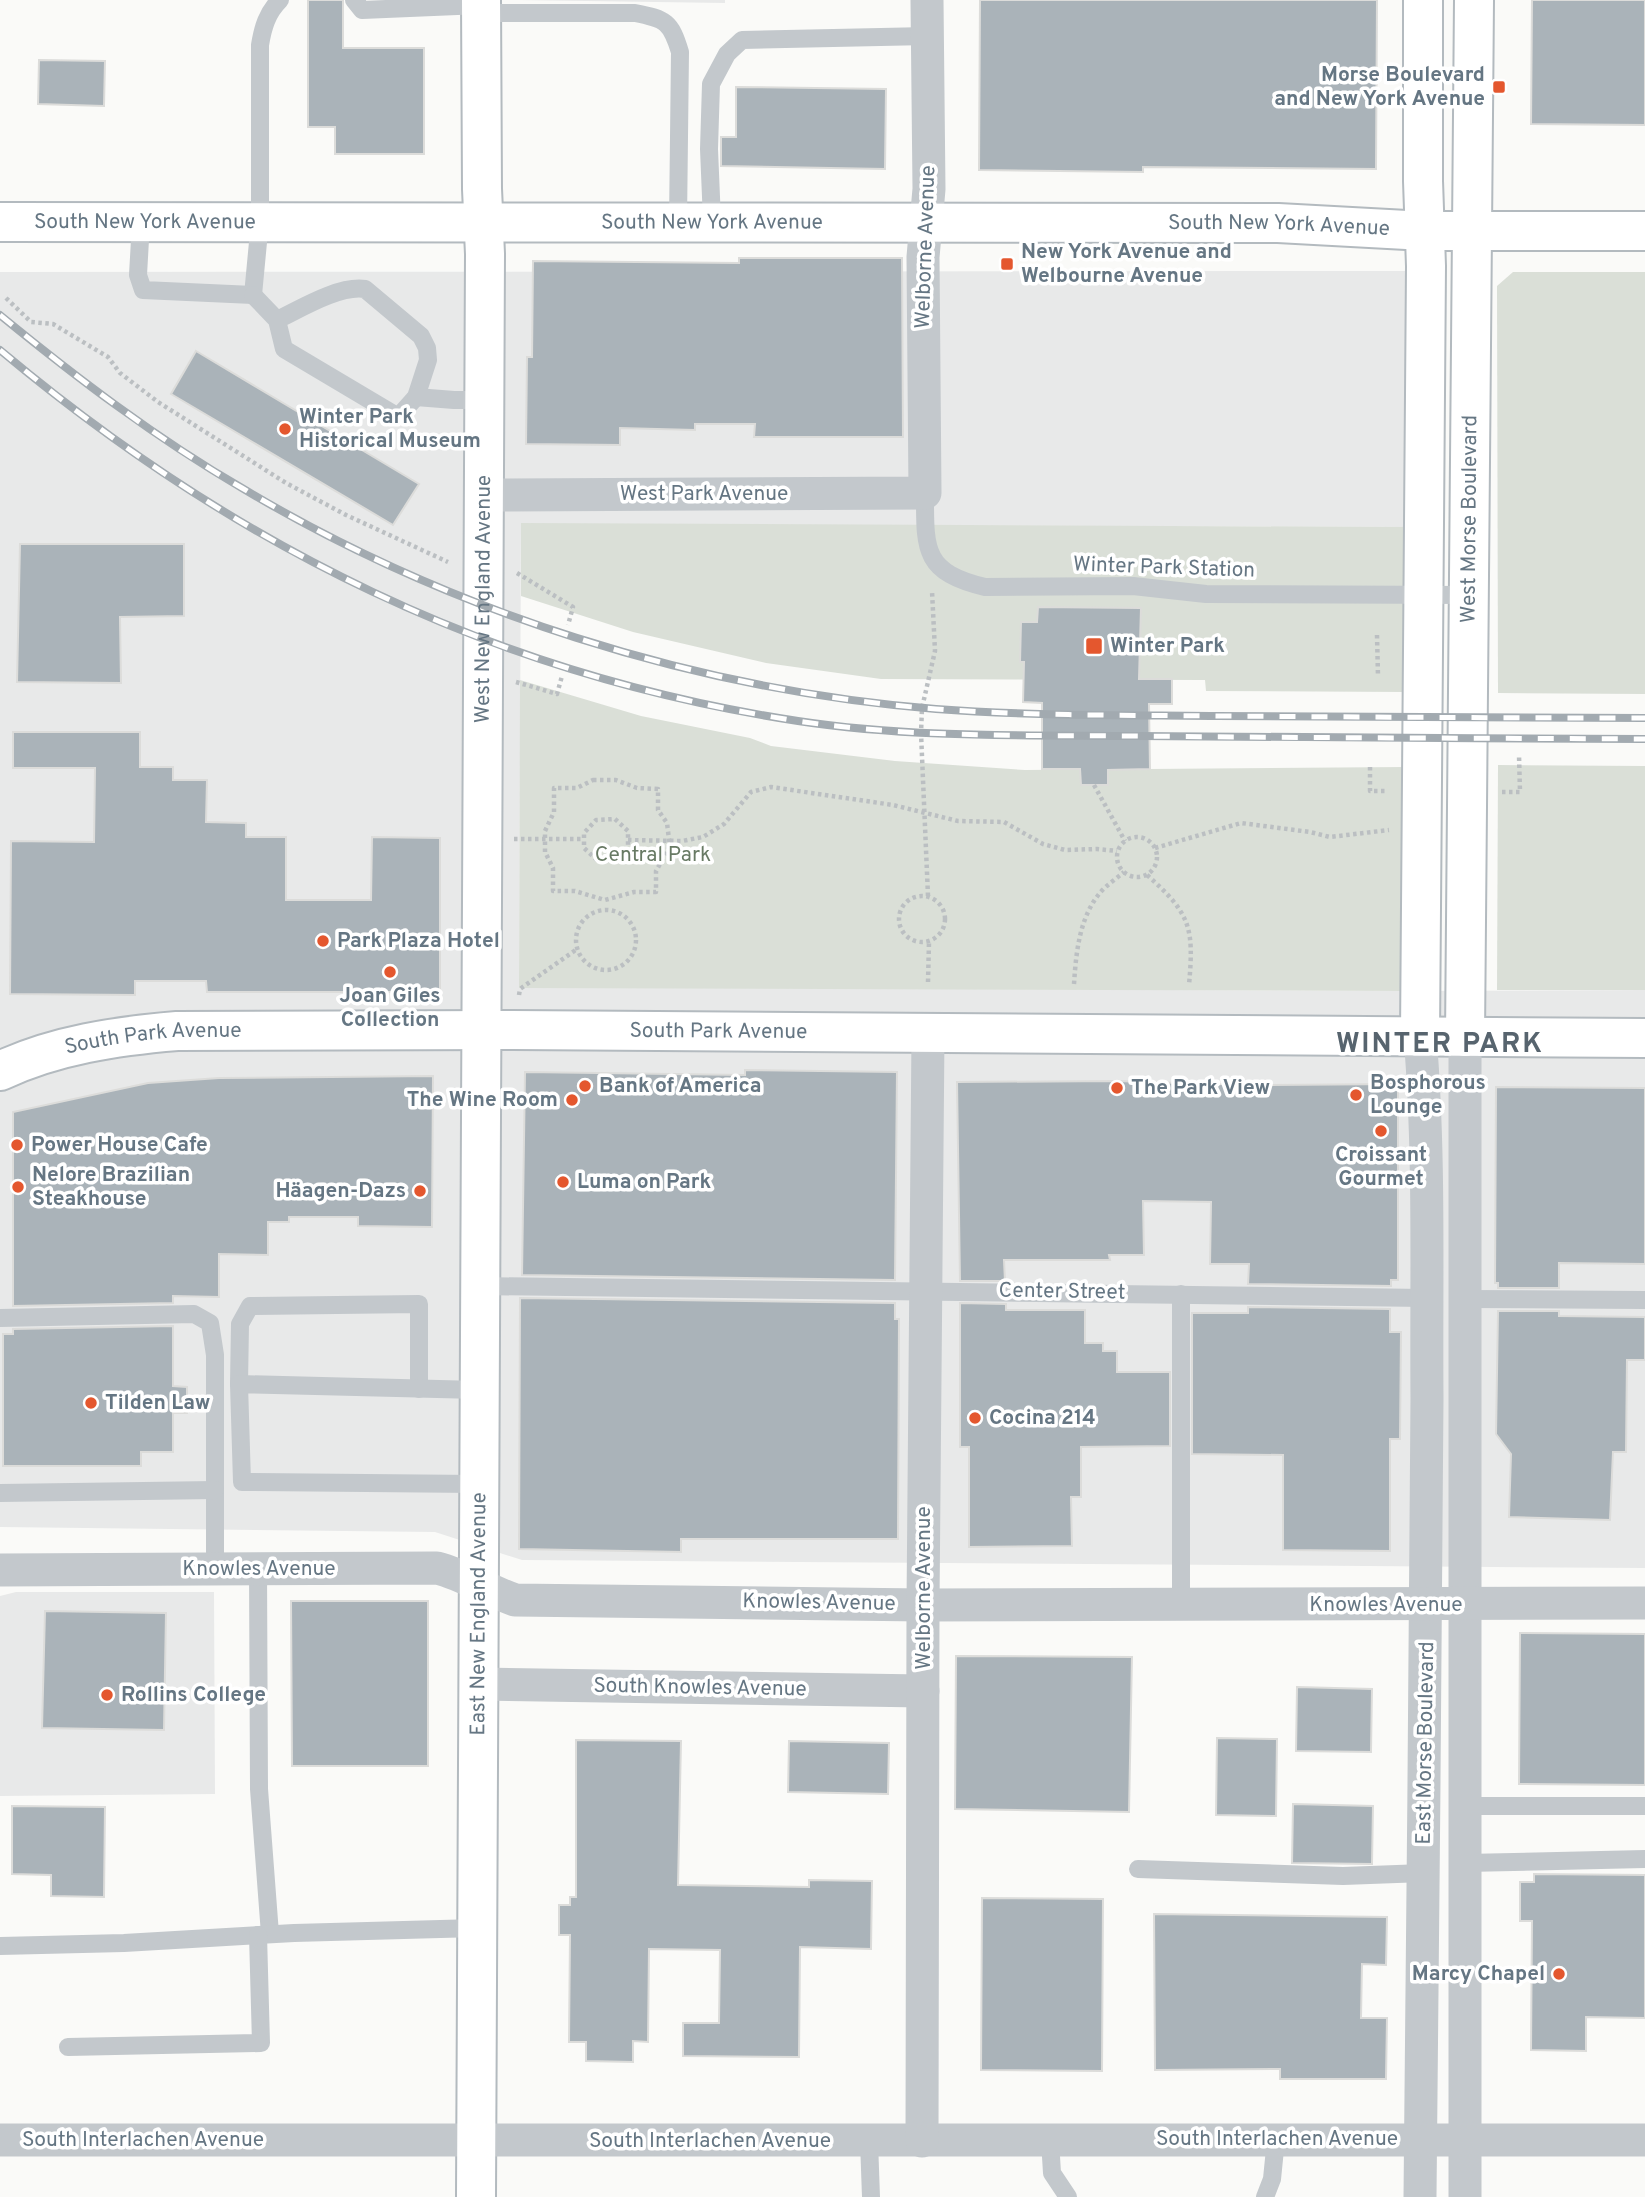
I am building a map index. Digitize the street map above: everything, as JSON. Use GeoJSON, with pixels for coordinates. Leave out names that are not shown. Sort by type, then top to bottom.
{"type":"FeatureCollection","features":[{"type":"Feature","properties":{"kind":"street","name":"Welborne Avenue"},"geometry":{"type":"LineString","coordinates":[[925,493],[923,257],[929,189],[928,0]]}},
{"type":"Feature","properties":{"kind":"street"},"geometry":{"type":"LineString","coordinates":[[1423,0],[1424,594],[1443,1037]]}},
{"type":"Feature","properties":{"kind":"street","name":"West Morse Boulevard"},"geometry":{"type":"LineString","coordinates":[[1443,1037],[1469,595],[1474,0]]}},
{"type":"Feature","properties":{"kind":"street","name":"West New England Avenue"},"geometry":{"type":"LineString","coordinates":[[481,6],[485,254],[481,1031]]}},
{"type":"Feature","properties":{"kind":"street","name":"South New York Avenue"},"geometry":{"type":"LineString","coordinates":[[0,222],[1278,223],[1425,231],[1645,231]]}},
{"type":"Feature","properties":{"kind":"street"},"geometry":{"type":"LineString","coordinates":[[1425,490],[1471,489]]}},
{"type":"Feature","properties":{"kind":"street","name":"West Park Avenue"},"geometry":{"type":"LineString","coordinates":[[484,495],[925,493]]}},
{"type":"Feature","properties":{"kind":"street","name":"South Park Avenue"},"geometry":{"type":"LineString","coordinates":[[0,1070],[52,1051],[79,1045],[177,1031],[1645,1038]]}},
{"type":"Feature","properties":{"kind":"street","name":"East New England Avenue"},"geometry":{"type":"LineString","coordinates":[[476,2197],[481,1031]]}},
{"type":"Feature","properties":{"kind":"street","name":"Welborne Avenue"},"geometry":{"type":"LineString","coordinates":[[922,2141],[928,1034]]}},
{"type":"Feature","properties":{"kind":"street","name":"East Morse Boulevard"},"geometry":{"type":"LineString","coordinates":[[1420,2197],[1427,1605],[1423,1075],[1443,1037]]}},
{"type":"Feature","properties":{"kind":"street","name":"East Morse Boulevard"},"geometry":{"type":"LineString","coordinates":[[1443,1037],[1464,1298],[1465,2197]]}},
{"type":"Feature","properties":{"kind":"street","name":"Center Street"},"geometry":{"type":"LineString","coordinates":[[1426,1298],[1464,1298]]}},
{"type":"Feature","properties":{"kind":"street","name":"Knowles Avenue"},"geometry":{"type":"LineString","coordinates":[[0,1570],[437,1569],[456,1573],[515,1600],[923,1605],[1645,1603]]}},
{"type":"Feature","properties":{"kind":"street","name":"South Knowles Avenue"},"geometry":{"type":"LineString","coordinates":[[477,1684],[923,1691]]}},
{"type":"Feature","properties":{"kind":"street","name":"South Interlachen Avenue"},"geometry":{"type":"LineString","coordinates":[[0,2140],[1645,2140]]}},
{"type":"Feature","properties":{"kind":"lane"},"geometry":{"type":"LineString","coordinates":[[253,295],[260,221],[260,45],[262,30],[270,11],[280,0]]}},
{"type":"Feature","properties":{"kind":"lane"},"geometry":{"type":"LineString","coordinates":[[358,5],[481,6],[635,13],[657,18],[673,30],[680,52],[695,222]]}},
{"type":"Feature","properties":{"kind":"lane"},"geometry":{"type":"LineString","coordinates":[[695,222],[709,149],[711,84],[727,54],[742,40],[928,36]]}},
{"type":"Feature","properties":{"kind":"lane"},"geometry":{"type":"LineString","coordinates":[[141,222],[138,275],[143,290],[253,295],[276,320],[284,349],[395,415],[400,415],[416,397],[428,360],[427,348],[421,336],[365,289],[355,288],[318,300],[276,320]]}},
{"type":"Feature","properties":{"kind":"lane"},"geometry":{"type":"LineString","coordinates":[[416,397],[484,400]]}},
{"type":"Feature","properties":{"kind":"lane","name":"Winter Park Station"},"geometry":{"type":"LineString","coordinates":[[925,493],[925,541],[935,562],[946,573],[967,583],[985,587],[1133,586],[1206,594],[1469,595]]}},
{"type":"Feature","properties":{"kind":"lane","name":"Center Street"},"geometry":{"type":"LineString","coordinates":[[479,1286],[1426,1298]]}},
{"type":"Feature","properties":{"kind":"lane"},"geometry":{"type":"LineString","coordinates":[[1181,1294],[1181,1605]]}},
{"type":"Feature","properties":{"kind":"lane","name":"Center Street"},"geometry":{"type":"LineString","coordinates":[[1464,1298],[1645,1300]]}},
{"type":"Feature","properties":{"kind":"lane"},"geometry":{"type":"LineString","coordinates":[[419,1389],[419,1304],[250,1306],[240,1324],[242,1482],[478,1484]]}},
{"type":"Feature","properties":{"kind":"lane"},"geometry":{"type":"LineString","coordinates":[[0,1318],[194,1314],[210,1323],[215,1355],[215,1569]]}},
{"type":"Feature","properties":{"kind":"lane"},"geometry":{"type":"LineString","coordinates":[[239,1384],[478,1390]]}},
{"type":"Feature","properties":{"kind":"lane"},"geometry":{"type":"LineString","coordinates":[[0,1493],[215,1490]]}},
{"type":"Feature","properties":{"kind":"lane"},"geometry":{"type":"LineString","coordinates":[[68,2047],[261,2043],[264,1935],[259,1789],[258,1568]]}},
{"type":"Feature","properties":{"kind":"lane"},"geometry":{"type":"LineString","coordinates":[[1465,1806],[1645,1806]]}},
{"type":"Feature","properties":{"kind":"lane"},"geometry":{"type":"LineString","coordinates":[[1465,1863],[1645,1859]]}},
{"type":"Feature","properties":{"kind":"lane"},"geometry":{"type":"LineString","coordinates":[[1138,1869],[1343,1876],[1424,1873]]}},
{"type":"Feature","properties":{"kind":"lane"},"geometry":{"type":"LineString","coordinates":[[0,1946],[477,1928]]}},
{"type":"Feature","properties":{"kind":"lane"},"geometry":{"type":"LineString","coordinates":[[1265,2197],[1272,2179],[1276,2139]]}},
{"type":"Feature","properties":{"kind":"lane"},"geometry":{"type":"LineString","coordinates":[[1050,2140],[1052,2173],[1068,2197]]}},
{"type":"Feature","properties":{"kind":"lane"},"geometry":{"type":"LineString","coordinates":[[869,2141],[871,2197]]}},
{"type":"Feature","properties":{"kind":"path"},"geometry":{"type":"LineString","coordinates":[[6,298],[31,322],[53,324],[108,357],[120,373],[158,402],[286,483],[346,515],[452,564]]}},
{"type":"Feature","properties":{"kind":"path"},"geometry":{"type":"LineString","coordinates":[[516,573],[573,607],[568,625]]}},
{"type":"Feature","properties":{"kind":"path"},"geometry":{"type":"LineString","coordinates":[[928,896],[921,733],[922,708],[935,651],[931,583]]}},
{"type":"Feature","properties":{"kind":"path"},"geometry":{"type":"LineString","coordinates":[[1377,635],[1378,676]]}},
{"type":"Feature","properties":{"kind":"path"},"geometry":{"type":"LineString","coordinates":[[515,682],[557,694],[562,676]]}},
{"type":"Feature","properties":{"kind":"path"},"geometry":{"type":"LineString","coordinates":[[1493,792],[1520,792],[1519,755]]}},
{"type":"Feature","properties":{"kind":"path"},"geometry":{"type":"LineString","coordinates":[[1370,767],[1370,791],[1390,791]]}},
{"type":"Feature","properties":{"kind":"path"},"geometry":{"type":"LineString","coordinates":[[593,780],[616,780],[637,788],[658,789],[658,810],[667,823],[669,839],[668,850],[656,871],[656,892],[634,892],[605,900],[575,891],[553,891],[553,868],[545,852],[545,831],[554,812],[554,788],[577,788],[593,780]]}},
{"type":"Feature","properties":{"kind":"path"},"geometry":{"type":"LineString","coordinates":[[1094,785],[1125,841]]}},
{"type":"Feature","properties":{"kind":"path"},"geometry":{"type":"LineString","coordinates":[[628,839],[682,841],[703,837],[724,824],[751,792],[771,787],[893,805],[958,821],[1004,822],[1043,844],[1065,850],[1117,851]]}},
{"type":"Feature","properties":{"kind":"path"},"geometry":{"type":"LineString","coordinates":[[615,819],[628,831],[628,839],[628,848],[615,860],[597,860],[584,848],[584,833],[596,820],[615,819]]}},
{"type":"Feature","properties":{"kind":"path"},"geometry":{"type":"LineString","coordinates":[[1155,848],[1241,823],[1330,837],[1400,828]]}},
{"type":"Feature","properties":{"kind":"path"},"geometry":{"type":"LineString","coordinates":[[1141,838],[1155,848],[1155,866],[1147,875],[1135,877],[1124,872],[1118,863],[1117,851],[1125,841],[1141,838]]}},
{"type":"Feature","properties":{"kind":"path"},"geometry":{"type":"LineString","coordinates":[[502,839],[584,839]]}},
{"type":"Feature","properties":{"kind":"path"},"geometry":{"type":"LineString","coordinates":[[1074,984],[1080,934],[1088,914],[1099,894],[1124,872]]}},
{"type":"Feature","properties":{"kind":"path"},"geometry":{"type":"LineString","coordinates":[[1147,875],[1165,891],[1186,919],[1192,946],[1189,985]]}},
{"type":"Feature","properties":{"kind":"path"},"geometry":{"type":"LineString","coordinates":[[928,896],[941,904],[946,918],[942,933],[929,942],[907,938],[899,924],[901,909],[912,898],[928,896]]}},
{"type":"Feature","properties":{"kind":"path"},"geometry":{"type":"LineString","coordinates":[[605,900],[605,909]]}},
{"type":"Feature","properties":{"kind":"path"},"geometry":{"type":"LineString","coordinates":[[605,909],[620,912],[627,918],[636,936],[632,955],[626,963],[608,970],[589,965],[577,949],[576,939],[583,920],[590,914],[605,909]]}},
{"type":"Feature","properties":{"kind":"path"},"geometry":{"type":"LineString","coordinates":[[928,982],[929,942]]}},
{"type":"Feature","properties":{"kind":"shaded area"},"geometry":{"type":"Polygon","coordinates":[[[517,0],[725,0],[725,3],[517,0]]]}},
{"type":"Feature","properties":{"kind":"shaded area"},"geometry":{"type":"Polygon","coordinates":[[[1408,271],[1409,527],[521,524],[519,987],[1645,990],[1645,1568],[522,1560],[435,1532],[0,1527],[0,272],[1408,271]]]}},
{"type":"Feature","properties":{"kind":"shaded area","name":"Rollins College"},"geometry":{"type":"Polygon","coordinates":[[[16,1592],[214,1592],[215,1794],[0,1796],[0,1596],[16,1592]]]}},
{"type":"Feature","properties":{"kind":"green space"},"geometry":{"type":"Polygon","coordinates":[[[1513,272],[1645,272],[1645,694],[1498,693],[1497,286],[1513,272]]]}},
{"type":"Feature","properties":{"kind":"green space"},"geometry":{"type":"Polygon","coordinates":[[[521,523],[1409,527],[1406,692],[1206,691],[1205,680],[881,679],[766,663],[633,632],[521,596],[521,523]]]}},
{"type":"Feature","properties":{"kind":"green space","name":"Central Park"},"geometry":{"type":"Polygon","coordinates":[[[520,680],[641,716],[750,738],[771,746],[895,761],[1025,770],[1405,767],[1407,991],[519,988],[520,680]]]}},
{"type":"Feature","properties":{"kind":"green space"},"geometry":{"type":"Polygon","coordinates":[[[1498,765],[1645,766],[1645,990],[1497,990],[1498,765]]]}},
{"type":"Feature","properties":{"kind":"building"},"geometry":{"type":"Polygon","coordinates":[[[308,0],[343,0],[343,48],[424,48],[424,154],[335,154],[335,127],[308,127],[308,0]]]}},
{"type":"Feature","properties":{"kind":"building"},"geometry":{"type":"Polygon","coordinates":[[[980,0],[1377,0],[1376,169],[1143,167],[1143,172],[979,170],[980,0]]]}},
{"type":"Feature","properties":{"kind":"building"},"geometry":{"type":"Polygon","coordinates":[[[1532,0],[1645,0],[1645,125],[1531,124],[1532,0]]]}},
{"type":"Feature","properties":{"kind":"building"},"geometry":{"type":"Polygon","coordinates":[[[39,60],[105,61],[104,106],[38,104],[39,60]]]}},
{"type":"Feature","properties":{"kind":"building"},"geometry":{"type":"Polygon","coordinates":[[[736,87],[886,89],[885,169],[721,166],[721,137],[736,137],[736,87]]]}},
{"type":"Feature","properties":{"kind":"building"},"geometry":{"type":"Polygon","coordinates":[[[739,258],[902,258],[903,437],[754,437],[755,424],[695,424],[695,430],[620,428],[620,445],[526,444],[527,357],[532,357],[533,261],[739,263],[739,258]]]}},
{"type":"Feature","properties":{"kind":"building"},"geometry":{"type":"Polygon","coordinates":[[[196,351],[419,484],[393,525],[171,394],[196,351]]]}},
{"type":"Feature","properties":{"kind":"building"},"geometry":{"type":"Polygon","coordinates":[[[20,544],[184,544],[184,616],[120,617],[121,683],[17,682],[20,544]]]}},
{"type":"Feature","properties":{"kind":"building"},"geometry":{"type":"Polygon","coordinates":[[[1038,607],[1141,608],[1139,679],[1172,679],[1172,704],[1149,704],[1150,769],[1108,770],[1108,785],[1081,785],[1080,769],[1042,769],[1042,703],[1023,702],[1024,662],[1020,662],[1021,622],[1037,622],[1038,607]]]}},
{"type":"Feature","properties":{"kind":"building"},"geometry":{"type":"Polygon","coordinates":[[[13,732],[140,732],[140,767],[173,767],[173,780],[207,780],[206,822],[246,823],[246,837],[286,837],[286,900],[371,900],[372,837],[440,838],[440,992],[207,992],[206,981],[135,981],[135,995],[10,994],[11,841],[94,842],[95,768],[13,768],[13,732]]]}},
{"type":"Feature","properties":{"kind":"building"},"geometry":{"type":"Polygon","coordinates":[[[745,1070],[897,1072],[895,1280],[522,1275],[525,1072],[745,1075],[745,1070]]]}},
{"type":"Feature","properties":{"kind":"building"},"geometry":{"type":"Polygon","coordinates":[[[433,1076],[432,1227],[358,1226],[358,1217],[289,1217],[289,1222],[268,1222],[268,1255],[219,1254],[219,1297],[173,1296],[173,1303],[13,1306],[13,1112],[148,1083],[219,1078],[433,1076]]]}},
{"type":"Feature","properties":{"kind":"building"},"geometry":{"type":"Polygon","coordinates":[[[1115,1081],[1252,1085],[1398,1084],[1398,1280],[1391,1280],[1391,1286],[1248,1284],[1249,1264],[1210,1264],[1211,1202],[1143,1201],[1144,1255],[1109,1255],[1110,1260],[1004,1260],[1005,1281],[960,1281],[957,1082],[1115,1081]]]}},
{"type":"Feature","properties":{"kind":"building"},"geometry":{"type":"Polygon","coordinates":[[[1496,1087],[1645,1088],[1645,1264],[1559,1263],[1559,1288],[1498,1288],[1498,1283],[1495,1283],[1496,1087]]]}},
{"type":"Feature","properties":{"kind":"building"},"geometry":{"type":"Polygon","coordinates":[[[520,1298],[895,1303],[895,1319],[899,1319],[898,1539],[681,1539],[681,1552],[519,1549],[520,1298]]]}},
{"type":"Feature","properties":{"kind":"building"},"geometry":{"type":"Polygon","coordinates":[[[960,1303],[1006,1304],[1006,1310],[1085,1310],[1085,1343],[1103,1343],[1103,1351],[1117,1351],[1117,1372],[1170,1372],[1170,1446],[1081,1447],[1081,1497],[1071,1497],[1072,1546],[969,1547],[969,1447],[960,1447],[960,1303]]]}},
{"type":"Feature","properties":{"kind":"building"},"geometry":{"type":"Polygon","coordinates":[[[1248,1307],[1390,1309],[1390,1332],[1401,1332],[1400,1439],[1390,1439],[1390,1551],[1283,1550],[1283,1455],[1192,1454],[1192,1313],[1248,1313],[1248,1307]]]}},
{"type":"Feature","properties":{"kind":"building"},"geometry":{"type":"Polygon","coordinates":[[[1498,1311],[1559,1311],[1559,1316],[1645,1317],[1645,1360],[1627,1360],[1626,1452],[1613,1452],[1610,1520],[1509,1517],[1511,1454],[1496,1434],[1498,1311]]]}},
{"type":"Feature","properties":{"kind":"building"},"geometry":{"type":"Polygon","coordinates":[[[173,1326],[173,1386],[187,1387],[187,1413],[173,1413],[173,1452],[141,1452],[141,1466],[3,1466],[3,1334],[13,1334],[13,1329],[173,1326]]]}},
{"type":"Feature","properties":{"kind":"building"},"geometry":{"type":"Polygon","coordinates":[[[291,1601],[428,1601],[428,1766],[292,1766],[291,1601]]]}},
{"type":"Feature","properties":{"kind":"building"},"geometry":{"type":"Polygon","coordinates":[[[45,1611],[166,1613],[164,1730],[42,1728],[45,1611]]]}},
{"type":"Feature","properties":{"kind":"building"},"geometry":{"type":"Polygon","coordinates":[[[1520,1633],[1645,1634],[1645,1785],[1519,1784],[1520,1633]]]}},
{"type":"Feature","properties":{"kind":"building"},"geometry":{"type":"Polygon","coordinates":[[[956,1656],[1132,1657],[1129,1812],[955,1809],[956,1656]]]}},
{"type":"Feature","properties":{"kind":"building"},"geometry":{"type":"Polygon","coordinates":[[[1297,1687],[1372,1689],[1371,1752],[1296,1751],[1297,1687]]]}},
{"type":"Feature","properties":{"kind":"building"},"geometry":{"type":"Polygon","coordinates":[[[1217,1738],[1277,1739],[1276,1816],[1216,1815],[1217,1738]]]}},
{"type":"Feature","properties":{"kind":"building"},"geometry":{"type":"Polygon","coordinates":[[[576,1740],[681,1741],[678,1885],[809,1887],[809,1880],[872,1881],[871,1949],[800,1947],[799,2057],[683,2056],[683,2023],[719,2023],[720,1950],[649,1949],[648,2042],[633,2041],[633,2062],[586,2061],[586,2042],[569,2042],[570,1935],[559,1935],[559,1905],[570,1905],[570,1897],[576,1897],[576,1740]]]}},
{"type":"Feature","properties":{"kind":"building"},"geometry":{"type":"Polygon","coordinates":[[[789,1741],[889,1743],[888,1794],[788,1792],[789,1741]]]}},
{"type":"Feature","properties":{"kind":"building"},"geometry":{"type":"Polygon","coordinates":[[[1293,1804],[1373,1806],[1372,1864],[1292,1863],[1293,1804]]]}},
{"type":"Feature","properties":{"kind":"building"},"geometry":{"type":"Polygon","coordinates":[[[12,1806],[105,1807],[104,1897],[51,1896],[51,1875],[12,1874],[12,1806]]]}},
{"type":"Feature","properties":{"kind":"building"},"geometry":{"type":"Polygon","coordinates":[[[1534,1874],[1645,1875],[1645,2018],[1586,2017],[1586,2051],[1531,2050],[1532,1921],[1520,1921],[1520,1882],[1534,1882],[1534,1874]]]}},
{"type":"Feature","properties":{"kind":"building"},"geometry":{"type":"Polygon","coordinates":[[[982,1898],[1103,1899],[1102,2071],[981,2070],[982,1898]]]}},
{"type":"Feature","properties":{"kind":"building"},"geometry":{"type":"Polygon","coordinates":[[[1154,1914],[1387,1917],[1386,1965],[1362,1964],[1361,2018],[1387,2018],[1386,2079],[1280,2079],[1280,2069],[1155,2070],[1154,1914]]]}},
{"type":"Feature","properties":{"kind":"railway"},"geometry":{"type":"LineString","coordinates":[[0,315],[88,384],[179,449],[321,532],[404,572],[489,607],[577,638],[666,663],[755,684],[846,699],[971,711],[1111,715],[1645,718]]}},
{"type":"Feature","properties":{"kind":"railway"},"geometry":{"type":"LineString","coordinates":[[0,350],[89,420],[181,484],[275,541],[372,592],[473,635],[578,671],[686,700],[798,721],[925,733],[1645,739]]}},
{"type":"Feature","properties":{"kind":"place","name":"Morse Boulevard and New York Avenue"},"geometry":{"type":"Point","coordinates":[1499,87]}},
{"type":"Feature","properties":{"kind":"place","name":"New York Avenue and Welbourne Avenue"},"geometry":{"type":"Point","coordinates":[1007,264]}},
{"type":"Feature","properties":{"kind":"place","name":"Winter Park Historical Museum"},"geometry":{"type":"Point","coordinates":[285,429]}},
{"type":"Feature","properties":{"kind":"place","name":"Winter Park"},"geometry":{"type":"Point","coordinates":[1094,646]}},
{"type":"Feature","properties":{"kind":"place","name":"Park Plaza Hotel"},"geometry":{"type":"Point","coordinates":[323,941]}},
{"type":"Feature","properties":{"kind":"place","name":"Joan Giles Collection"},"geometry":{"type":"Point","coordinates":[390,972]}},
{"type":"Feature","properties":{"kind":"place","name":"Bank of America"},"geometry":{"type":"Point","coordinates":[585,1086]}},
{"type":"Feature","properties":{"kind":"place","name":"The Park View"},"geometry":{"type":"Point","coordinates":[1117,1088]}},
{"type":"Feature","properties":{"kind":"place","name":"Bosphorous Lounge"},"geometry":{"type":"Point","coordinates":[1356,1095]}},
{"type":"Feature","properties":{"kind":"place","name":"The Wine Room"},"geometry":{"type":"Point","coordinates":[572,1100]}},
{"type":"Feature","properties":{"kind":"place","name":"Croissant Gourmet"},"geometry":{"type":"Point","coordinates":[1381,1131]}},
{"type":"Feature","properties":{"kind":"place","name":"Power House Cafe"},"geometry":{"type":"Point","coordinates":[17,1145]}},
{"type":"Feature","properties":{"kind":"place","name":"Luma on Park"},"geometry":{"type":"Point","coordinates":[563,1182]}},
{"type":"Feature","properties":{"kind":"place","name":"Nelore Brazilian Steakhouse"},"geometry":{"type":"Point","coordinates":[18,1187]}},
{"type":"Feature","properties":{"kind":"place","name":"Häagen-Dazs"},"geometry":{"type":"Point","coordinates":[420,1191]}},
{"type":"Feature","properties":{"kind":"place","name":"Tilden Law"},"geometry":{"type":"Point","coordinates":[91,1403]}},
{"type":"Feature","properties":{"kind":"place","name":"Cocina 214"},"geometry":{"type":"Point","coordinates":[975,1418]}},
{"type":"Feature","properties":{"kind":"place","name":"Rollins College"},"geometry":{"type":"Point","coordinates":[107,1695]}},
{"type":"Feature","properties":{"kind":"place","name":"Marcy Chapel"},"geometry":{"type":"Point","coordinates":[1559,1974]}},
{"type":"Feature","properties":{"kind":"district","name":"WINTER PARK"},"geometry":{"type":"Point","coordinates":[1440,1045]}}]}
